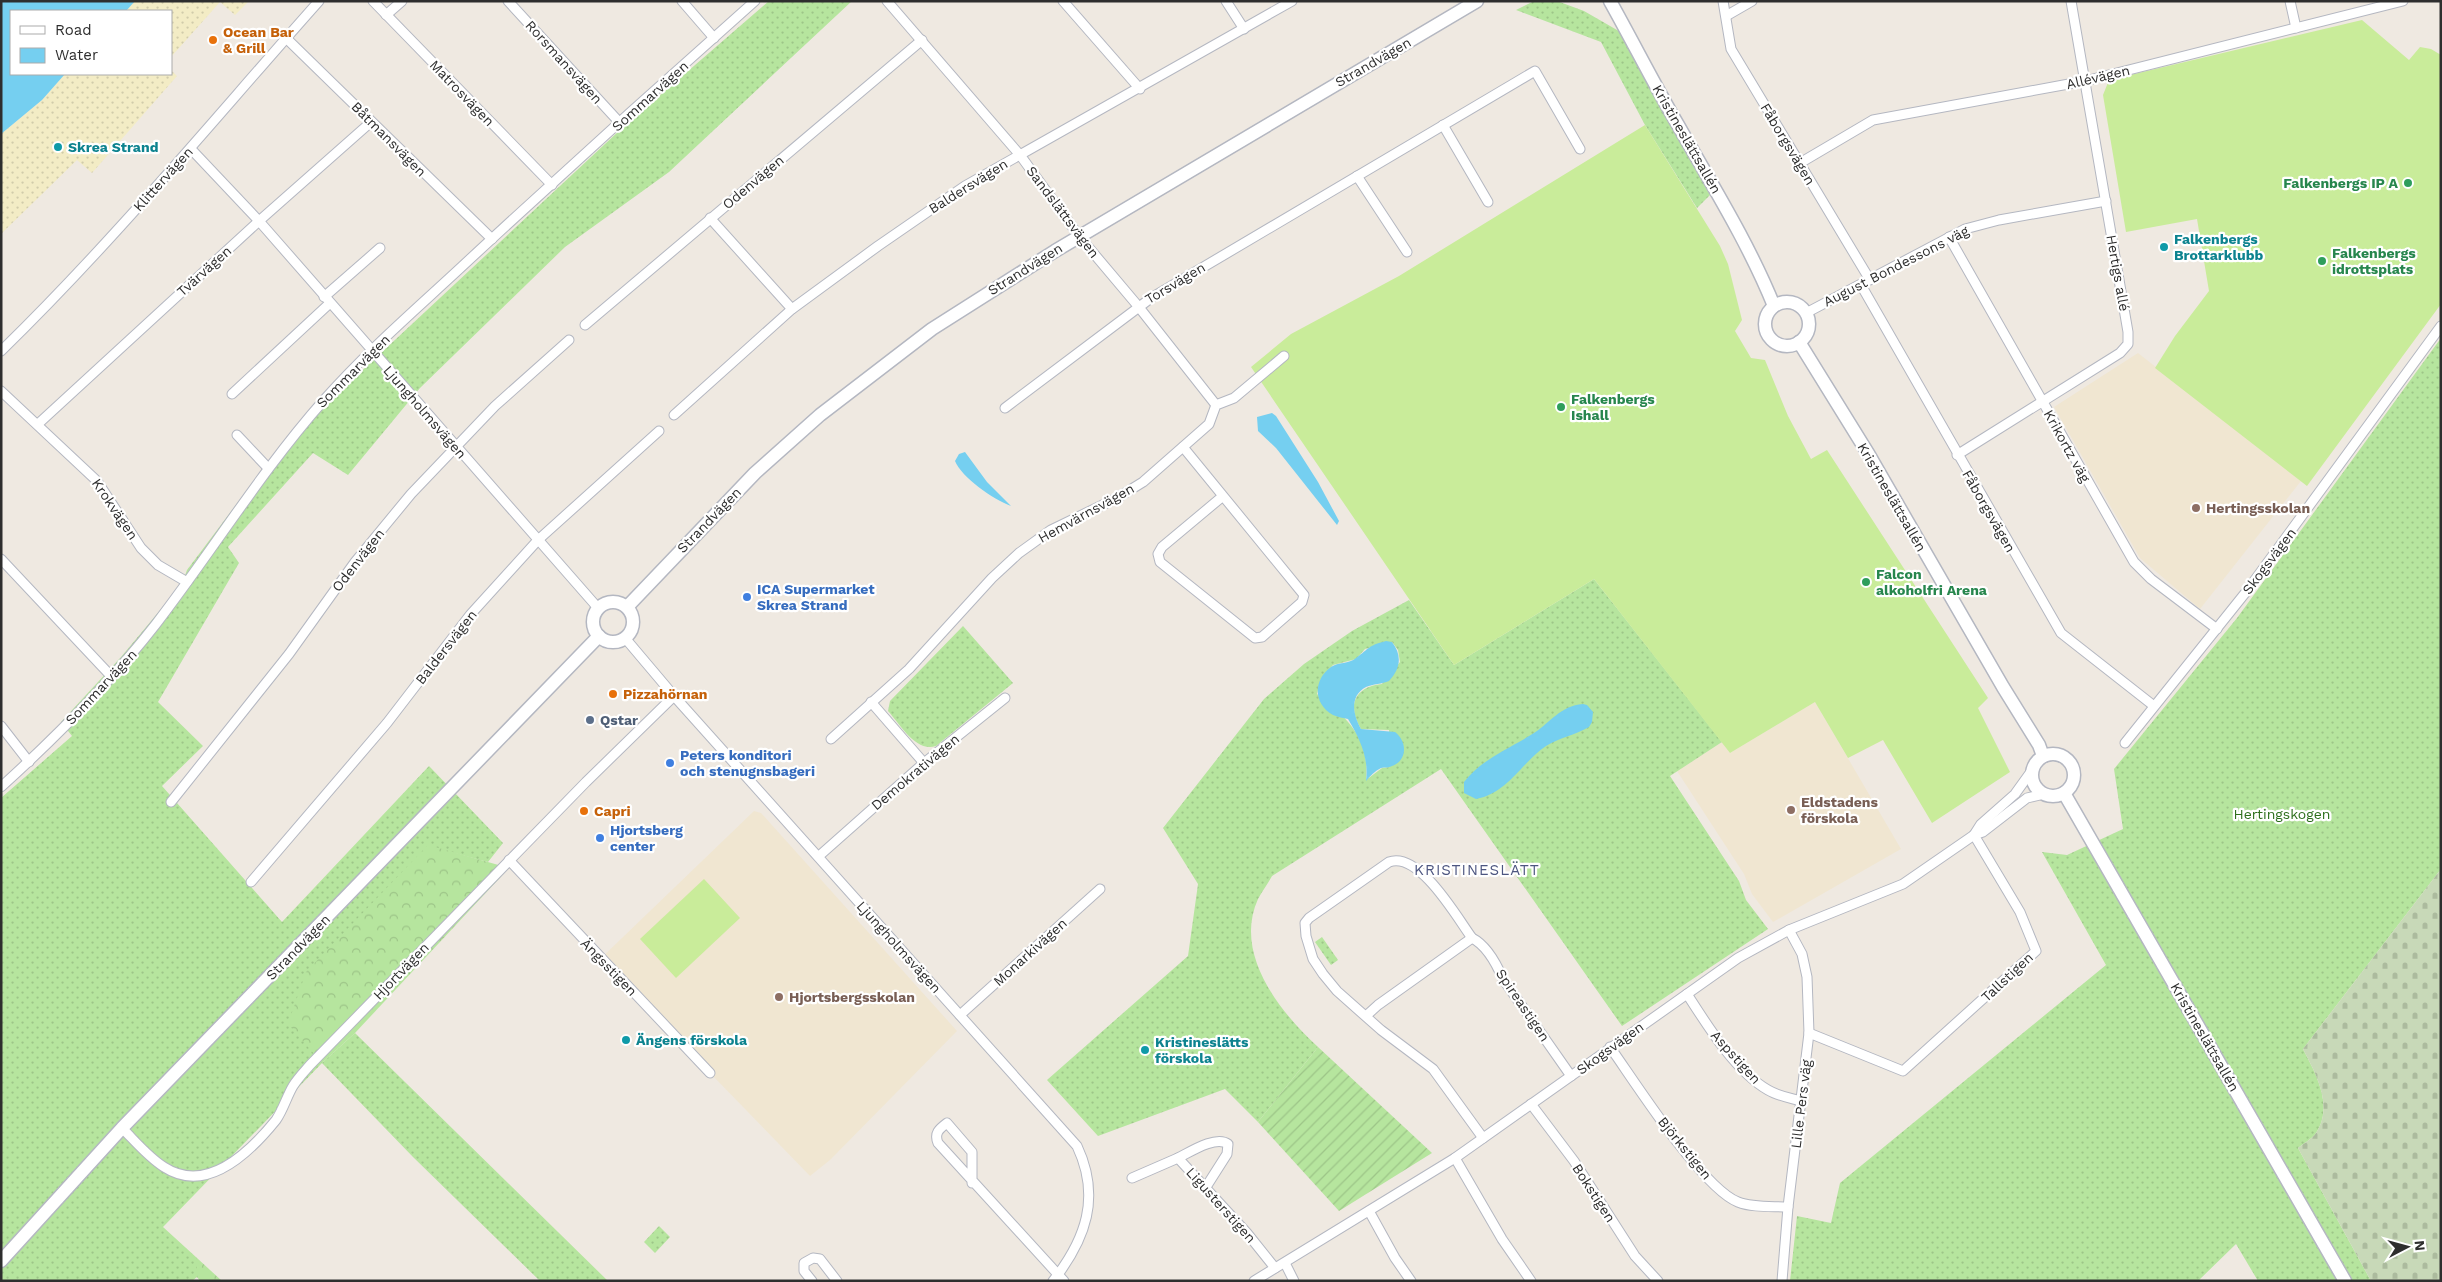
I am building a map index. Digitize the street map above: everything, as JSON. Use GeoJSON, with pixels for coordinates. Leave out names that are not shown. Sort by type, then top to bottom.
{"type":"FeatureCollection","features":[{"type":"Feature","properties":{"kind":"street","name":"Klittervägen"},"geometry":{"type":"LineString","coordinates":[[1,352],[66,287],[191,149],[319,1]]}},
{"type":"Feature","properties":{"kind":"street","name":"Matrosvägen"},"geometry":{"type":"LineString","coordinates":[[373,1],[552,185]]}},
{"type":"Feature","properties":{"kind":"street"},"geometry":{"type":"LineString","coordinates":[[386,15],[402,1]]}},
{"type":"Feature","properties":{"kind":"street","name":"Rorsmansvägen"},"geometry":{"type":"LineString","coordinates":[[508,1],[620,123]]}},
{"type":"Feature","properties":{"kind":"street"},"geometry":{"type":"LineString","coordinates":[[682,1],[714,38]]}},
{"type":"Feature","properties":{"kind":"street","name":"Sommarvägen"},"geometry":{"type":"LineString","coordinates":[[1,787],[29,762],[136,648],[187,582],[268,468],[326,398],[372,351],[492,239],[755,1]]}},
{"type":"Feature","properties":{"kind":"street","name":"Sandslättsvägen"},"geometry":{"type":"LineString","coordinates":[[887,1],[1020,155],[1079,236],[1138,306],[1216,405]]}},
{"type":"Feature","properties":{"kind":"street"},"geometry":{"type":"LineString","coordinates":[[1063,1],[1140,89]]}},
{"type":"Feature","properties":{"kind":"street"},"geometry":{"type":"LineString","coordinates":[[1226,1],[1244,29]]}},
{"type":"Feature","properties":{"kind":"street","name":"Baldersvägen"},"geometry":{"type":"LineString","coordinates":[[674,415],[792,309],[964,186],[1140,89],[1292,1]]}},
{"type":"Feature","properties":{"kind":"street","name":"Strandvägen"},"geometry":{"type":"LineString","coordinates":[[627,607],[723,504],[820,415],[932,329],[1079,236],[1477,1]]}},
{"type":"Feature","properties":{"kind":"street","name":"Kristineslättsallén"},"geometry":{"type":"LineString","coordinates":[[1610,1],[1656,87],[1741,233],[1757,264],[1774,306]]}},
{"type":"Feature","properties":{"kind":"street","name":"Fåborgsvägen"},"geometry":{"type":"LineString","coordinates":[[1724,1],[1731,50],[1870,280]]}},
{"type":"Feature","properties":{"kind":"street"},"geometry":{"type":"LineString","coordinates":[[1726,16],[1752,1]]}},
{"type":"Feature","properties":{"kind":"street","name":"Hertigs allé"},"geometry":{"type":"LineString","coordinates":[[1957,455],[2120,353],[2128,344],[2128,332],[2072,1]]}},
{"type":"Feature","properties":{"kind":"street"},"geometry":{"type":"LineString","coordinates":[[2290,1],[2296,28]]}},
{"type":"Feature","properties":{"kind":"street","name":"Allévägen"},"geometry":{"type":"LineString","coordinates":[[1800,163],[1873,120],[2085,81],[2403,1]]}},
{"type":"Feature","properties":{"kind":"street","name":"Båtmansvägen"},"geometry":{"type":"LineString","coordinates":[[286,38],[492,239]]}},
{"type":"Feature","properties":{"kind":"street","name":"Odenvägen"},"geometry":{"type":"LineString","coordinates":[[585,325],[922,40]]}},
{"type":"Feature","properties":{"kind":"street","name":"Torsvägen"},"geometry":{"type":"LineString","coordinates":[[1005,408],[1138,306],[1535,71],[1580,149]]}},
{"type":"Feature","properties":{"kind":"street","name":"Tvärvägen"},"geometry":{"type":"LineString","coordinates":[[38,424],[259,221],[371,122]]}},
{"type":"Feature","properties":{"kind":"street"},"geometry":{"type":"LineString","coordinates":[[1444,125],[1488,202]]}},
{"type":"Feature","properties":{"kind":"street","name":"Ljungholmsvägen"},"geometry":{"type":"LineString","coordinates":[[191,149],[259,221],[598,608]]}},
{"type":"Feature","properties":{"kind":"street"},"geometry":{"type":"LineString","coordinates":[[1357,176],[1408,252]]}},
{"type":"Feature","properties":{"kind":"street","name":"August Bondessons väg"},"geometry":{"type":"LineString","coordinates":[[1806,313],[1965,229],[2000,220],[2106,201]]}},
{"type":"Feature","properties":{"kind":"street"},"geometry":{"type":"LineString","coordinates":[[710,218],[792,309]]}},
{"type":"Feature","properties":{"kind":"street","name":"Krikortz väg"},"geometry":{"type":"LineString","coordinates":[[1949,237],[2134,562],[2151,579],[2217,629]]}},
{"type":"Feature","properties":{"kind":"street"},"geometry":{"type":"LineString","coordinates":[[232,394],[380,248]]}},
{"type":"Feature","properties":{"kind":"street","name":"Fåborgsvägen"},"geometry":{"type":"LineString","coordinates":[[1861,285],[2061,633],[2154,706]]}},
{"type":"Feature","properties":{"kind":"street"},"geometry":{"type":"LineString","coordinates":[[1783,302],[1793,303],[1806,313],[1808,329],[1798,342],[1782,345],[1769,336],[1765,328],[1765,319],[1774,306],[1783,302]]}},
{"type":"Feature","properties":{"kind":"street","name":"Skogsvägen"},"geometry":{"type":"LineString","coordinates":[[2125,743],[2280,547],[2441,326]]}},
{"type":"Feature","properties":{"kind":"street","name":"Odenvägen"},"geometry":{"type":"LineString","coordinates":[[171,802],[289,654],[355,562],[411,494],[455,446],[569,340]]}},
{"type":"Feature","properties":{"kind":"street","name":"Kristineslättsallén"},"geometry":{"type":"LineString","coordinates":[[1798,342],[1869,455],[2003,687],[2039,745],[2043,756]]}},
{"type":"Feature","properties":{"kind":"street"},"geometry":{"type":"LineString","coordinates":[[1216,405],[1234,398],[1284,356]]}},
{"type":"Feature","properties":{"kind":"street","name":"Krokvägen"},"geometry":{"type":"LineString","coordinates":[[1,391],[97,481],[147,554],[158,565],[187,582]]}},
{"type":"Feature","properties":{"kind":"street","name":"Hemvärnsvägen"},"geometry":{"type":"LineString","coordinates":[[831,739],[909,669],[992,578],[1019,553],[1050,530],[1130,491],[1210,424],[1216,405]]}},
{"type":"Feature","properties":{"kind":"street","name":"Baldersvägen"},"geometry":{"type":"LineString","coordinates":[[251,882],[387,723],[470,615],[538,540],[660,431]]}},
{"type":"Feature","properties":{"kind":"street"},"geometry":{"type":"LineString","coordinates":[[237,435],[268,468]]}},
{"type":"Feature","properties":{"kind":"street"},"geometry":{"type":"LineString","coordinates":[[1183,447],[1304,595],[1302,602],[1262,637],[1255,638],[1160,562],[1158,554],[1162,547],[1223,496]]}},
{"type":"Feature","properties":{"kind":"street"},"geometry":{"type":"LineString","coordinates":[[1,559],[111,676]]}},
{"type":"Feature","properties":{"kind":"street"},"geometry":{"type":"LineString","coordinates":[[612,602],[627,607],[633,623],[625,638],[609,641],[599,636],[593,622],[598,608],[612,602]]}},
{"type":"Feature","properties":{"kind":"street","name":"Strandvägen"},"geometry":{"type":"LineString","coordinates":[[1,1261],[122,1128],[599,636]]}},
{"type":"Feature","properties":{"kind":"street","name":"Ljungholmsvägen"},"geometry":{"type":"LineString","coordinates":[[625,638],[674,696],[1077,1146],[1089,1180],[1089,1206],[1082,1233],[1058,1279]]}},
{"type":"Feature","properties":{"kind":"street","name":"Hjortvägen"},"geometry":{"type":"LineString","coordinates":[[122,1128],[164,1167],[178,1174],[192,1176],[214,1172],[232,1164],[277,1118],[295,1083],[310,1065],[510,860],[674,696]]}},
{"type":"Feature","properties":{"kind":"street","name":"Demokrativägen"},"geometry":{"type":"LineString","coordinates":[[818,856],[924,763],[1005,698]]}},
{"type":"Feature","properties":{"kind":"street"},"geometry":{"type":"LineString","coordinates":[[871,702],[924,763]]}},
{"type":"Feature","properties":{"kind":"street"},"geometry":{"type":"LineString","coordinates":[[1,726],[29,762]]}},
{"type":"Feature","properties":{"kind":"street"},"geometry":{"type":"LineString","coordinates":[[2059,755],[2072,765],[2073,781],[2064,793],[2052,796],[2044,794],[2034,784],[2033,769],[2043,756],[2059,755]]}},
{"type":"Feature","properties":{"kind":"street","name":"Skogsvägen"},"geometry":{"type":"LineString","coordinates":[[1974,835],[1981,824],[2014,794],[2033,769]]}},
{"type":"Feature","properties":{"kind":"street","name":"Kristineslättsallén"},"geometry":{"type":"LineString","coordinates":[[2064,793],[2345,1281]]}},
{"type":"Feature","properties":{"kind":"street","name":"Skogsvägen"},"geometry":{"type":"LineString","coordinates":[[1254,1281],[1455,1158],[1738,958],[1789,930],[1903,884],[1974,835],[1983,832],[2027,798],[2044,794]]}},
{"type":"Feature","properties":{"kind":"street","name":"Tallstigen"},"geometry":{"type":"LineString","coordinates":[[1809,1033],[1903,1071],[2036,951],[2020,912],[1974,835]]}},
{"type":"Feature","properties":{"kind":"street","name":"Ängsstigen"},"geometry":{"type":"LineString","coordinates":[[510,860],[710,1073]]}},
{"type":"Feature","properties":{"kind":"street","name":"Spireastigen"},"geometry":{"type":"LineString","coordinates":[[1367,1015],[1338,991],[1317,965],[1305,932],[1305,923],[1309,918],[1382,866],[1398,860],[1407,862],[1425,876],[1472,938],[1478,941],[1498,967],[1503,979],[1571,1076]]}},
{"type":"Feature","properties":{"kind":"street","name":"Monarkivägen"},"geometry":{"type":"LineString","coordinates":[[960,1015],[1100,889]]}},
{"type":"Feature","properties":{"kind":"street","name":"Lille Pers väg"},"geometry":{"type":"LineString","coordinates":[[1782,1281],[1788,1207],[1809,1033],[1807,977],[1802,954],[1789,930]]}},
{"type":"Feature","properties":{"kind":"street"},"geometry":{"type":"LineString","coordinates":[[1472,938],[1378,1005],[1367,1015],[1381,1030],[1433,1070],[1483,1138]]}},
{"type":"Feature","properties":{"kind":"street","name":"Aspstigen"},"geometry":{"type":"LineString","coordinates":[[1687,994],[1723,1045],[1756,1082],[1778,1095],[1801,1101]]}},
{"type":"Feature","properties":{"kind":"street","name":"Björkstigen"},"geometry":{"type":"LineString","coordinates":[[1610,1047],[1690,1158],[1714,1184],[1738,1202],[1788,1207]]}},
{"type":"Feature","properties":{"kind":"street","name":"Bokstigen"},"geometry":{"type":"LineString","coordinates":[[1531,1104],[1574,1162],[1635,1256],[1658,1281]]}},
{"type":"Feature","properties":{"kind":"street"},"geometry":{"type":"LineString","coordinates":[[972,1183],[972,1152],[947,1123],[937,1131],[938,1143],[972,1183],[1058,1279]]}},
{"type":"Feature","properties":{"kind":"street"},"geometry":{"type":"LineString","coordinates":[[1178,1158],[1222,1140],[1228,1144],[1227,1154],[1206,1187]]}},
{"type":"Feature","properties":{"kind":"street","name":"Ligusterstigen"},"geometry":{"type":"LineString","coordinates":[[1132,1178],[1178,1158],[1206,1187],[1276,1268]]}},
{"type":"Feature","properties":{"kind":"street"},"geometry":{"type":"LineString","coordinates":[[1455,1158],[1502,1239],[1531,1281]]}},
{"type":"Feature","properties":{"kind":"street"},"geometry":{"type":"LineString","coordinates":[[1369,1212],[1395,1258],[1411,1281]]}},
{"type":"Feature","properties":{"kind":"street"},"geometry":{"type":"LineString","coordinates":[[812,1281],[804,1271],[804,1263],[812,1258],[820,1259],[837,1281]]}},
{"type":"Feature","properties":{"kind":"street"},"geometry":{"type":"LineString","coordinates":[[1285,1263],[1294,1281]]}},
{"type":"Feature","properties":{"kind":"shaded area","name":"Hertingsskolan"},"geometry":{"type":"Polygon","coordinates":[[[2138,353],[2301,481],[2200,609],[2140,558],[2054,407],[2138,353]]]}},
{"type":"Feature","properties":{"kind":"shaded area","name":"Eldstadens förskola"},"geometry":{"type":"Polygon","coordinates":[[[1815,702],[1901,849],[1773,922],[1752,894],[1744,874],[1677,771],[1722,742],[1730,753],[1815,702]]]}},
{"type":"Feature","properties":{"kind":"shaded area","name":"Hjortsbergsskolan"},"geometry":{"type":"Polygon","coordinates":[[[754,811],[761,813],[957,1031],[830,1160],[810,1176],[710,1073],[596,963],[754,811]]]}},
{"type":"Feature","properties":{"kind":"green space"},"geometry":{"type":"Polygon","coordinates":[[[769,1],[852,1],[669,172],[565,247],[420,388],[348,475],[313,453],[228,547],[239,563],[158,702],[203,746],[162,786],[282,922],[429,766],[503,843],[488,862],[428,846],[322,1063],[163,1227],[197,1258],[197,1277],[192,1281],[1,1281],[1,798],[72,736],[61,722],[121,657],[182,584],[187,570],[290,433],[366,367],[620,130],[769,1]]]}},
{"type":"Feature","properties":{"kind":"green space"},"geometry":{"type":"Polygon","coordinates":[[[1534,1],[1557,1],[1584,11],[1624,34],[1710,195],[1697,208],[1645,125],[1601,42],[1516,10],[1534,1]]]}},
{"type":"Feature","properties":{"kind":"green space","name":"Falkenbergs idrottsplats"},"geometry":{"type":"Polygon","coordinates":[[[2362,20],[2409,60],[2420,47],[2431,49],[2441,55],[2441,304],[2307,486],[2155,368],[2175,336],[2209,291],[2197,219],[2126,232],[2103,95],[2109,80],[2362,20]]]}},
{"type":"Feature","properties":{"kind":"green space"},"geometry":{"type":"Polygon","coordinates":[[[1645,125],[1720,246],[1728,264],[1742,320],[1735,331],[1751,358],[1765,360],[1788,416],[1811,459],[1827,450],[1988,698],[1978,708],[2010,772],[1932,823],[1883,740],[1848,758],[1815,702],[1730,753],[1594,579],[1454,665],[1251,367],[1291,334],[1399,276],[1645,125]]]}},
{"type":"Feature","properties":{"kind":"green space","name":"Hertingskogen"},"geometry":{"type":"Polygon","coordinates":[[[2441,338],[2441,869],[2303,1049],[2318,1079],[2323,1101],[2323,1112],[2321,1123],[2316,1133],[2298,1148],[2371,1281],[2258,1281],[2236,1244],[2198,1281],[1790,1281],[1797,1216],[1831,1223],[1840,1183],[2106,965],[2042,852],[2067,855],[2123,829],[2114,769],[2237,618],[2441,338]]]}},
{"type":"Feature","properties":{"kind":"green space"},"geometry":{"type":"Polygon","coordinates":[[[1594,579],[1722,742],[1670,776],[1739,881],[1746,900],[1768,929],[1622,1026],[1441,769],[1272,876],[1258,899],[1252,920],[1251,940],[1256,961],[1264,981],[1289,1017],[1318,1047],[1258,1122],[1225,1089],[1098,1136],[1047,1080],[1188,956],[1198,884],[1163,828],[1264,699],[1304,664],[1352,631],[1409,600],[1454,665],[1594,579]],[[1392,642],[1365,649],[1356,659],[1333,665],[1321,679],[1317,694],[1347,720],[1360,740],[1366,765],[1366,780],[1382,768],[1390,767],[1389,730],[1361,729],[1354,713],[1354,705],[1359,693],[1372,686],[1382,684],[1400,662],[1398,650],[1392,642]]]}},
{"type":"Feature","properties":{"kind":"green space"},"geometry":{"type":"Polygon","coordinates":[[[963,626],[1013,683],[936,746],[922,745],[909,736],[888,711],[890,701],[963,626]]]}},
{"type":"Feature","properties":{"kind":"green space"},"geometry":{"type":"Polygon","coordinates":[[[428,845],[509,868],[355,1033],[322,1063],[288,1024],[306,972],[428,845]]]}},
{"type":"Feature","properties":{"kind":"green space"},"geometry":{"type":"Polygon","coordinates":[[[2441,869],[2441,1281],[2371,1281],[2298,1148],[2316,1133],[2321,1123],[2323,1112],[2323,1101],[2318,1079],[2303,1049],[2441,869]]]}},
{"type":"Feature","properties":{"kind":"green space"},"geometry":{"type":"Polygon","coordinates":[[[704,879],[740,918],[676,978],[640,939],[704,879]]]}},
{"type":"Feature","properties":{"kind":"green space"},"geometry":{"type":"Polygon","coordinates":[[[1322,937],[1338,960],[1331,965],[1315,942],[1322,937]]]}},
{"type":"Feature","properties":{"kind":"green space"},"geometry":{"type":"Polygon","coordinates":[[[355,1033],[608,1281],[540,1281],[413,1157],[322,1063],[355,1033]]]}},
{"type":"Feature","properties":{"kind":"green space"},"geometry":{"type":"Polygon","coordinates":[[[1318,1047],[1432,1153],[1339,1211],[1258,1122],[1318,1047]]]}},
{"type":"Feature","properties":{"kind":"green space"},"geometry":{"type":"Polygon","coordinates":[[[659,1226],[670,1237],[655,1253],[644,1242],[659,1226]]]}},
{"type":"Feature","properties":{"kind":"green space"},"geometry":{"type":"Polygon","coordinates":[[[197,1258],[222,1281],[200,1281],[197,1277],[197,1258]]]}},
{"type":"Feature","properties":{"kind":"sand"},"geometry":{"type":"Polygon","coordinates":[[[135,1],[249,1],[235,15],[220,2],[172,56],[172,10],[127,10],[135,1]]]}},
{"type":"Feature","properties":{"kind":"sand","name":"Skrea Strand"},"geometry":{"type":"Polygon","coordinates":[[[172,71],[177,76],[92,173],[77,160],[1,234],[1,134],[42,100],[64,75],[172,75],[172,71]]]}},
{"type":"Feature","properties":{"kind":"water"},"geometry":{"type":"Polygon","coordinates":[[[1,1],[135,1],[127,10],[10,10],[10,75],[64,75],[42,100],[1,134],[1,1]]]}},
{"type":"Feature","properties":{"kind":"water"},"geometry":{"type":"Polygon","coordinates":[[[1272,413],[1276,416],[1318,482],[1339,521],[1337,525],[1276,448],[1258,431],[1257,417],[1272,413]]]}},
{"type":"Feature","properties":{"kind":"water"},"geometry":{"type":"Polygon","coordinates":[[[965,452],[987,482],[1011,506],[987,493],[964,474],[955,461],[959,454],[965,452]]]}},
{"type":"Feature","properties":{"kind":"water"},"geometry":{"type":"Polygon","coordinates":[[[1386,641],[1392,642],[1399,657],[1396,671],[1389,681],[1366,687],[1361,691],[1357,695],[1354,706],[1356,718],[1361,729],[1395,732],[1402,740],[1404,750],[1401,759],[1397,763],[1391,767],[1379,769],[1366,781],[1365,757],[1356,734],[1348,719],[1333,715],[1322,705],[1319,698],[1318,685],[1325,672],[1331,667],[1353,660],[1372,646],[1386,641]]]}},
{"type":"Feature","properties":{"kind":"water"},"geometry":{"type":"Polygon","coordinates":[[[1575,705],[1587,705],[1593,712],[1592,722],[1589,727],[1546,746],[1497,791],[1476,799],[1464,793],[1464,782],[1479,766],[1534,733],[1562,711],[1575,705]]]}},
{"type":"Feature","properties":{"kind":"place","name":"Ocean Bar & Grill"},"geometry":{"type":"Point","coordinates":[213,40]}},
{"type":"Feature","properties":{"kind":"place","name":"Skrea Strand"},"geometry":{"type":"Point","coordinates":[58,147]}},
{"type":"Feature","properties":{"kind":"place","name":"Falkenbergs IP A"},"geometry":{"type":"Point","coordinates":[2408,183]}},
{"type":"Feature","properties":{"kind":"place","name":"Falkenbergs Brottarklubb"},"geometry":{"type":"Point","coordinates":[2164,247]}},
{"type":"Feature","properties":{"kind":"place","name":"Falkenbergs idrottsplats"},"geometry":{"type":"Point","coordinates":[2322,261]}},
{"type":"Feature","properties":{"kind":"place","name":"Falkenbergs Ishall"},"geometry":{"type":"Point","coordinates":[1561,407]}},
{"type":"Feature","properties":{"kind":"place","name":"Hertingsskolan"},"geometry":{"type":"Point","coordinates":[2196,508]}},
{"type":"Feature","properties":{"kind":"place","name":"Falcon alkoholfri Arena"},"geometry":{"type":"Point","coordinates":[1866,582]}},
{"type":"Feature","properties":{"kind":"place","name":"ICA Supermarket Skrea Strand"},"geometry":{"type":"Point","coordinates":[747,597]}},
{"type":"Feature","properties":{"kind":"place","name":"Pizzahörnan"},"geometry":{"type":"Point","coordinates":[613,694]}},
{"type":"Feature","properties":{"kind":"place","name":"Qstar"},"geometry":{"type":"Point","coordinates":[590,720]}},
{"type":"Feature","properties":{"kind":"place","name":"Peters konditori och stenugnsbageri"},"geometry":{"type":"Point","coordinates":[670,763]}},
{"type":"Feature","properties":{"kind":"place","name":"Eldstadens förskola"},"geometry":{"type":"Point","coordinates":[1791,810]}},
{"type":"Feature","properties":{"kind":"place","name":"Capri"},"geometry":{"type":"Point","coordinates":[584,811]}},
{"type":"Feature","properties":{"kind":"place","name":"Hjortsberg center"},"geometry":{"type":"Point","coordinates":[600,838]}},
{"type":"Feature","properties":{"kind":"place","name":"Hjortsbergsskolan"},"geometry":{"type":"Point","coordinates":[779,997]}},
{"type":"Feature","properties":{"kind":"place","name":"Ängens förskola"},"geometry":{"type":"Point","coordinates":[626,1040]}},
{"type":"Feature","properties":{"kind":"place","name":"Kristineslätts förskola"},"geometry":{"type":"Point","coordinates":[1145,1050]}},
{"type":"Feature","properties":{"kind":"district","name":"KRISTINESLÄTT"},"geometry":{"type":"Point","coordinates":[1477,870]}}]}
